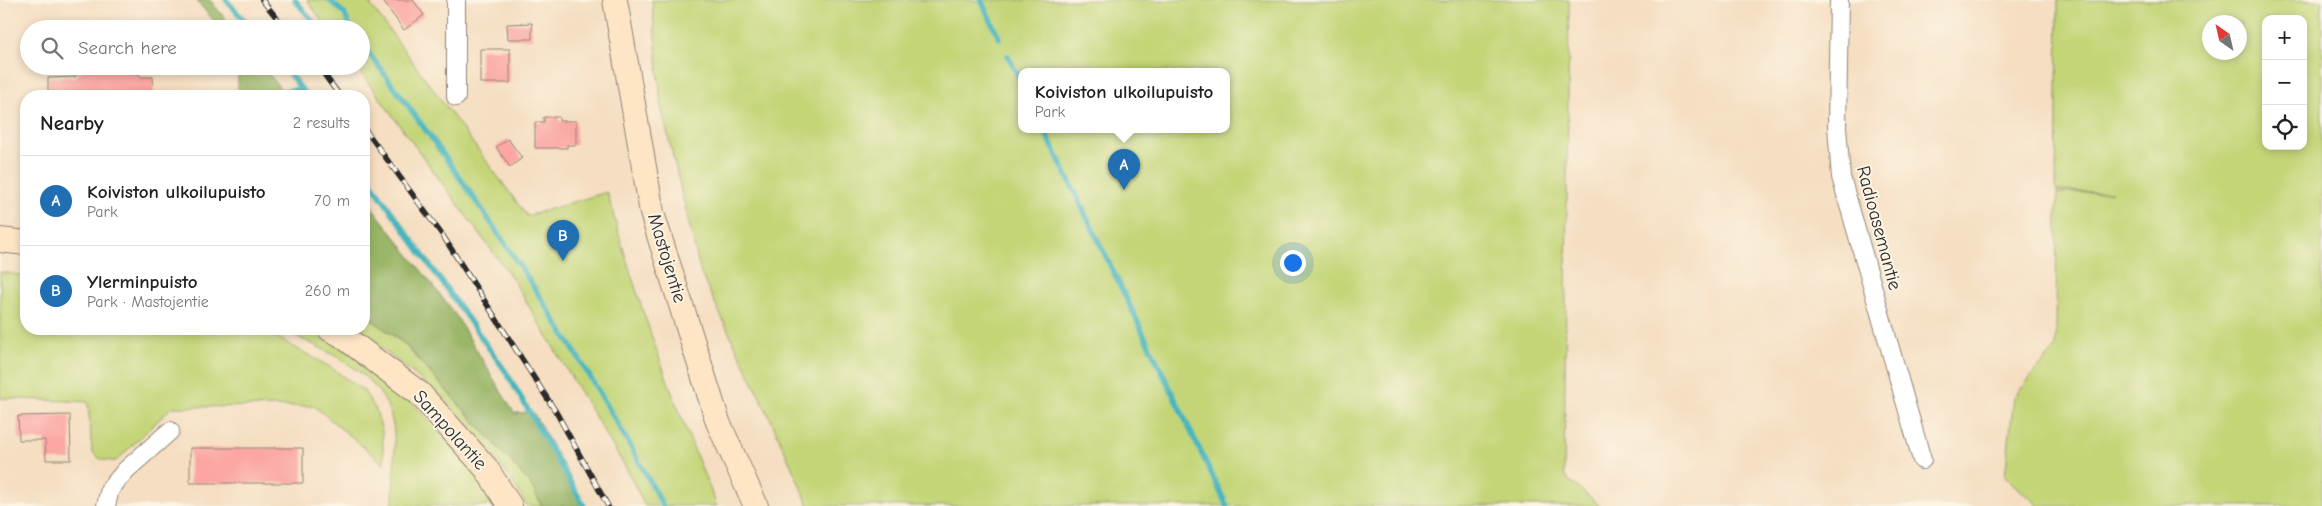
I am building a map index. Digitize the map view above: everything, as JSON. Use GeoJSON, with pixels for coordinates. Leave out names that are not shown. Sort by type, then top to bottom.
{"type":"FeatureCollection","features":[{"type":"Feature","properties":{"kind":"main road","name":"Mastojentie"},"geometry":{"type":"LineString","coordinates":[[615,0],[652,213],[718,422],[756,506]]}},
{"type":"Feature","properties":{"kind":"main road"},"geometry":{"type":"LineString","coordinates":[[0,240],[20,243]]}},
{"type":"Feature","properties":{"kind":"main road","name":"Sampolantie"},"geometry":{"type":"LineString","coordinates":[[341,335],[420,394],[486,468],[510,506]]}},
{"type":"Feature","properties":{"kind":"street"},"geometry":{"type":"LineString","coordinates":[[456,0],[456,97]]}},
{"type":"Feature","properties":{"kind":"street","name":"Radioasemantie"},"geometry":{"type":"LineString","coordinates":[[1839,0],[1837,127],[1841,178],[1922,460]]}},
{"type":"Feature","properties":{"kind":"street"},"geometry":{"type":"LineString","coordinates":[[106,506],[110,488],[126,470],[170,431]]}},
{"type":"Feature","properties":{"kind":"green space"},"geometry":{"type":"Polygon","coordinates":[[[196,0],[210,0],[227,20],[213,20],[196,0]]]}},
{"type":"Feature","properties":{"kind":"green space"},"geometry":{"type":"Polygon","coordinates":[[[307,0],[367,0],[527,216],[607,192],[643,312],[686,429],[717,506],[645,506],[627,470],[512,278],[363,75],[370,75],[370,20],[321,20],[307,0]]]}},
{"type":"Feature","properties":{"kind":"green space"},"geometry":{"type":"Polygon","coordinates":[[[652,0],[1569,0],[1564,476],[1600,506],[809,506],[770,418],[701,274],[661,106],[652,0]]]}},
{"type":"Feature","properties":{"kind":"green space"},"geometry":{"type":"Polygon","coordinates":[[[2058,0],[2322,0],[2322,506],[2036,506],[2036,503],[2005,477],[2014,397],[2056,347],[2057,193],[2112,192],[2056,191],[2058,0]]]}},
{"type":"Feature","properties":{"kind":"green space"},"geometry":{"type":"Polygon","coordinates":[[[238,75],[270,75],[281,90],[238,90],[238,75]]]}},
{"type":"Feature","properties":{"kind":"green space"},"geometry":{"type":"Polygon","coordinates":[[[370,205],[455,314],[514,413],[533,412],[586,506],[542,506],[530,483],[405,344],[370,318],[370,205]]]}},
{"type":"Feature","properties":{"kind":"green space"},"geometry":{"type":"Polygon","coordinates":[[[0,272],[20,275],[20,335],[273,335],[330,367],[364,391],[376,410],[382,431],[384,464],[314,406],[172,407],[116,461],[99,458],[92,451],[88,402],[0,398],[0,272]]]}},
{"type":"Feature","properties":{"kind":"green space"},"geometry":{"type":"Polygon","coordinates":[[[370,318],[404,344],[530,483],[542,506],[527,506],[511,479],[472,430],[428,386],[363,335],[370,335],[370,318]]]}},
{"type":"Feature","properties":{"kind":"green space"},"geometry":{"type":"Polygon","coordinates":[[[294,335],[319,335],[338,344],[409,399],[486,483],[500,506],[393,506],[394,434],[388,407],[378,391],[365,377],[333,355],[294,335]]]}},
{"type":"Feature","properties":{"kind":"building"},"geometry":{"type":"Polygon","coordinates":[[[382,0],[413,0],[424,15],[404,30],[382,0]]]}},
{"type":"Feature","properties":{"kind":"building"},"geometry":{"type":"Polygon","coordinates":[[[532,23],[532,39],[508,39],[507,24],[532,23]]]}},
{"type":"Feature","properties":{"kind":"building"},"geometry":{"type":"Polygon","coordinates":[[[480,49],[510,49],[510,83],[480,83],[480,49]]]}},
{"type":"Feature","properties":{"kind":"building"},"geometry":{"type":"Polygon","coordinates":[[[77,75],[139,75],[141,77],[153,77],[154,90],[48,90],[48,78],[75,77],[77,75]]]}},
{"type":"Feature","properties":{"kind":"building"},"geometry":{"type":"Polygon","coordinates":[[[544,117],[559,117],[559,121],[576,121],[576,145],[567,145],[567,148],[535,148],[535,122],[544,122],[544,117]]]}},
{"type":"Feature","properties":{"kind":"building"},"geometry":{"type":"Polygon","coordinates":[[[508,139],[522,158],[510,167],[496,147],[508,139]]]}},
{"type":"Feature","properties":{"kind":"building"},"geometry":{"type":"Polygon","coordinates":[[[70,415],[71,460],[46,460],[45,440],[19,440],[18,416],[70,415]]]}},
{"type":"Feature","properties":{"kind":"building"},"geometry":{"type":"Polygon","coordinates":[[[190,448],[303,448],[303,483],[190,483],[190,448]]]}},
{"type":"Feature","properties":{"kind":"waterway"},"geometry":{"type":"LineString","coordinates":[[226,0],[244,20]]}},
{"type":"Feature","properties":{"kind":"waterway"},"geometry":{"type":"LineString","coordinates":[[295,0],[312,20]]}},
{"type":"Feature","properties":{"kind":"waterway"},"geometry":{"type":"LineString","coordinates":[[329,0],[344,13],[347,20]]}},
{"type":"Feature","properties":{"kind":"waterway"},"geometry":{"type":"LineString","coordinates":[[981,0],[999,38]]}},
{"type":"Feature","properties":{"kind":"waterway"},"geometry":{"type":"LineString","coordinates":[[370,55],[443,154],[522,268],[630,445],[663,506]]}},
{"type":"Feature","properties":{"kind":"waterway"},"geometry":{"type":"LineString","coordinates":[[1008,56],[1018,75]]}},
{"type":"Feature","properties":{"kind":"waterway"},"geometry":{"type":"LineString","coordinates":[[290,75],[302,90]]}},
{"type":"Feature","properties":{"kind":"waterway"},"geometry":{"type":"LineString","coordinates":[[292,90],[301,89]]}},
{"type":"Feature","properties":{"kind":"waterway"},"geometry":{"type":"LineString","coordinates":[[1046,133],[1227,506]]}},
{"type":"Feature","properties":{"kind":"waterway"},"geometry":{"type":"LineString","coordinates":[[370,181],[506,372],[584,506]]}},
{"type":"Feature","properties":{"kind":"railway"},"geometry":{"type":"LineString","coordinates":[[262,0],[279,20]]}},
{"type":"Feature","properties":{"kind":"railway"},"geometry":{"type":"LineString","coordinates":[[325,75],[336,90]]}},
{"type":"Feature","properties":{"kind":"railway"},"geometry":{"type":"LineString","coordinates":[[370,136],[443,236],[556,412],[608,506]]}},
{"type":"Feature","properties":{"kind":"place","name":"Koiviston ulkoilupuisto"},"geometry":{"type":"Point","coordinates":[1124,190]}},
{"type":"Feature","properties":{"kind":"place","name":"Ylerminpuisto"},"geometry":{"type":"Point","coordinates":[563,261]}}]}
